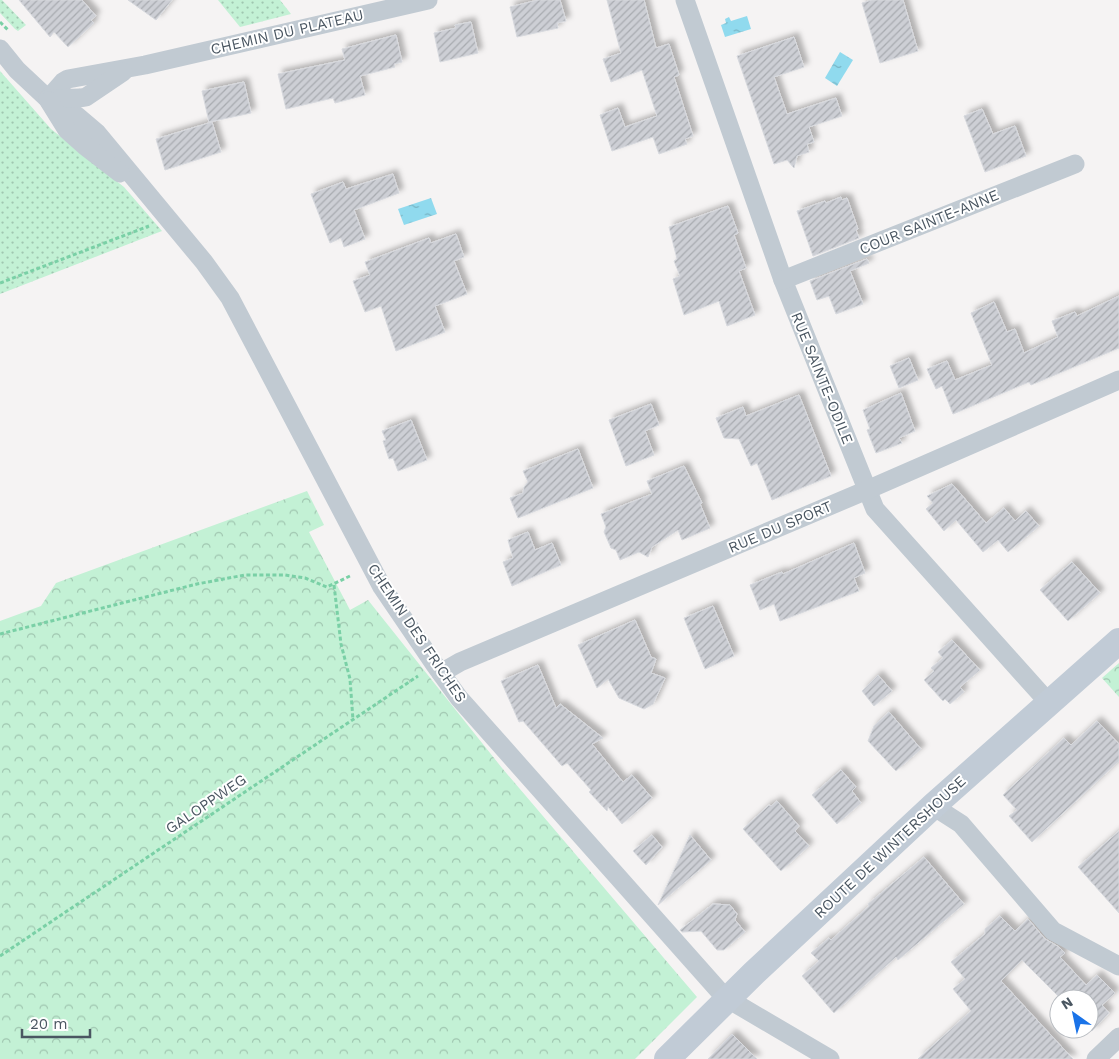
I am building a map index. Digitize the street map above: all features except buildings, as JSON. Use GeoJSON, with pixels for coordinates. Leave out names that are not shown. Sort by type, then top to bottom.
{"type":"FeatureCollection","features":[{"type":"Feature","properties":{"kind":"street","name":"CHEMIN DU PLATEAU"},"geometry":{"type":"LineString","coordinates":[[48,99],[86,97],[115,76],[145,65],[428,0]]}},
{"type":"Feature","properties":{"kind":"street","name":"RUE SAINTE-ODILE"},"geometry":{"type":"LineString","coordinates":[[685,0],[783,280],[875,509],[1049,703]]}},
{"type":"Feature","properties":{"kind":"street","name":"CHEMIN DES FRICHES"},"geometry":{"type":"LineString","coordinates":[[0,49],[17,70],[48,99],[67,130],[119,172],[165,214],[230,298],[370,565],[433,672],[459,698],[721,993],[728,999],[830,1059]]}},
{"type":"Feature","properties":{"kind":"street","name":"COUR SAINTE-ANNE"},"geometry":{"type":"LineString","coordinates":[[783,280],[1076,164]]}},
{"type":"Feature","properties":{"kind":"street","name":"RUE DU SPORT"},"geometry":{"type":"LineString","coordinates":[[433,672],[866,490],[1119,380]]}},
{"type":"Feature","properties":{"kind":"street","name":"ROUTE DE WINTERSHOUSE"},"geometry":{"type":"LineString","coordinates":[[667,1059],[728,999],[934,806],[1119,641]]}},
{"type":"Feature","properties":{"kind":"street"},"geometry":{"type":"LineString","coordinates":[[934,806],[961,824],[1053,931],[1119,966]]}},
{"type":"Feature","properties":{"kind":"street"},"geometry":{"type":"LineString","coordinates":[[1096,1059],[1119,1037]]}},
{"type":"Feature","properties":{"kind":"path"},"geometry":{"type":"LineString","coordinates":[[0,283],[145,229],[165,214]]}},
{"type":"Feature","properties":{"kind":"path"},"geometry":{"type":"LineString","coordinates":[[0,634],[197,584],[245,575],[285,575],[305,578],[324,587],[334,585],[370,565]]}},
{"type":"Feature","properties":{"kind":"path"},"geometry":{"type":"LineString","coordinates":[[334,585],[341,644],[350,679],[354,720]]}},
{"type":"Feature","properties":{"kind":"path","name":"GALOPPWEG"},"geometry":{"type":"LineString","coordinates":[[0,956],[325,737],[433,672]]}},
{"type":"Feature","properties":{"kind":"green space"},"geometry":{"type":"Polygon","coordinates":[[[0,0],[26,25],[18,31],[15,29],[0,13],[0,0]]]}},
{"type":"Feature","properties":{"kind":"green space"},"geometry":{"type":"Polygon","coordinates":[[[218,0],[280,0],[291,14],[240,27],[218,0]]]}},
{"type":"Feature","properties":{"kind":"green space"},"geometry":{"type":"Polygon","coordinates":[[[0,71],[51,129],[124,187],[162,231],[0,294],[0,71]]]}},
{"type":"Feature","properties":{"kind":"green space"},"geometry":{"type":"Polygon","coordinates":[[[307,491],[324,525],[309,532],[350,610],[368,600],[502,768],[697,997],[635,1059],[0,1059],[0,621],[41,606],[56,583],[307,491]]]}},
{"type":"Feature","properties":{"kind":"green space"},"geometry":{"type":"Polygon","coordinates":[[[1119,663],[1119,697],[1102,678],[1119,663]]]}},
{"type":"Feature","properties":{"kind":"water"},"geometry":{"type":"Polygon","coordinates":[[[747,16],[751,29],[725,37],[721,25],[726,23],[725,19],[729,17],[731,21],[747,16]]]}},
{"type":"Feature","properties":{"kind":"water"},"geometry":{"type":"Polygon","coordinates":[[[840,52],[853,60],[837,86],[825,78],[840,52]]]}},
{"type":"Feature","properties":{"kind":"water"},"geometry":{"type":"Polygon","coordinates":[[[431,198],[437,214],[404,225],[398,209],[431,198]]]}}]}
